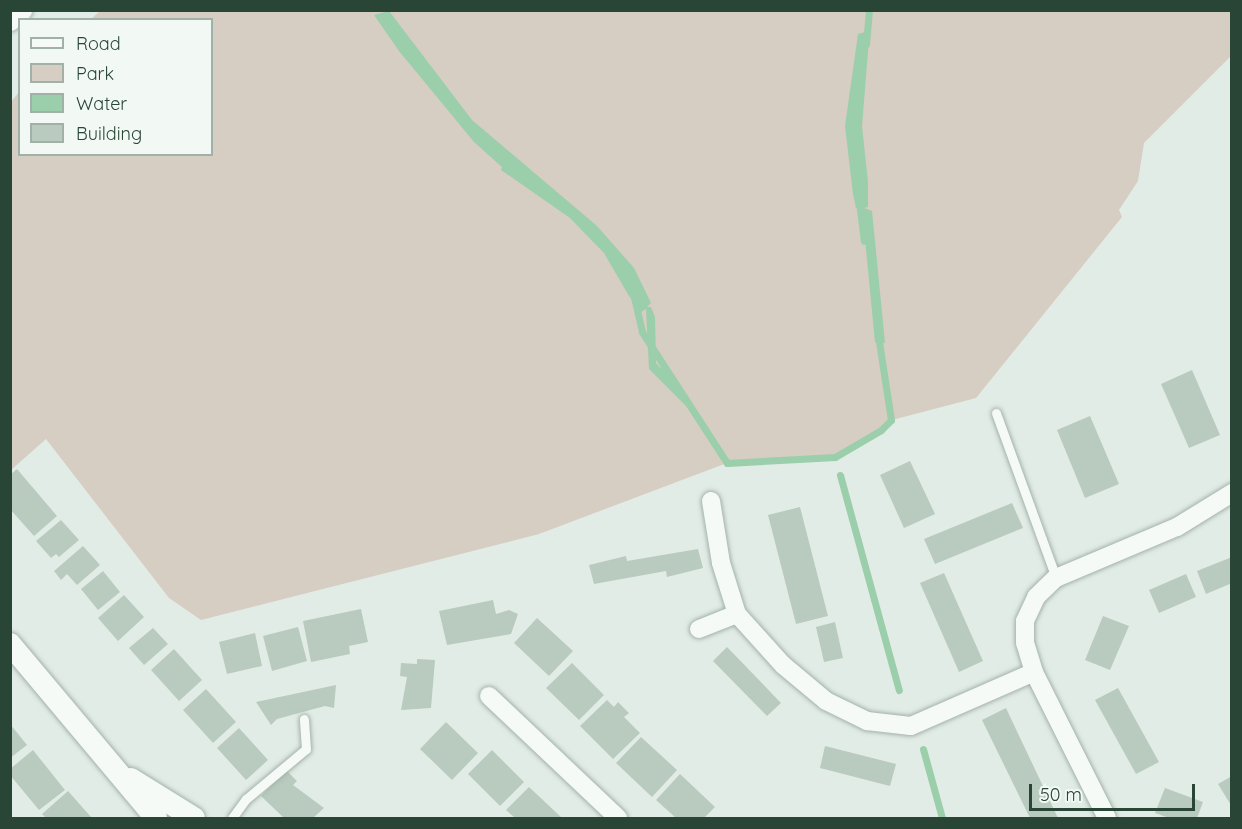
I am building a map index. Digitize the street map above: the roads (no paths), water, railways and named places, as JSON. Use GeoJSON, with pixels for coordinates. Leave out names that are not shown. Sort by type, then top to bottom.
{"type":"FeatureCollection","features":[{"type":"Feature","properties":{"kind":"street"},"geometry":{"type":"LineString","coordinates":[[10,20],[21,10]]}},
{"type":"Feature","properties":{"kind":"street"},"geometry":{"type":"LineString","coordinates":[[1107,819],[1034,672],[1025,643],[1025,621],[1036,597],[1056,578],[1177,527],[1232,493]]}},
{"type":"Feature","properties":{"kind":"street"},"geometry":{"type":"LineString","coordinates":[[711,501],[721,563],[737,614],[783,665],[826,701],[867,721],[911,726],[1034,672]]}},
{"type":"Feature","properties":{"kind":"street"},"geometry":{"type":"LineString","coordinates":[[699,629],[737,614]]}},
{"type":"Feature","properties":{"kind":"street"},"geometry":{"type":"LineString","coordinates":[[10,644],[156,819]]}},
{"type":"Feature","properties":{"kind":"street"},"geometry":{"type":"LineString","coordinates":[[489,696],[618,819]]}},
{"type":"Feature","properties":{"kind":"street"},"geometry":{"type":"LineString","coordinates":[[112,767],[194,819]]}},
{"type":"Feature","properties":{"kind":"lane"},"geometry":{"type":"LineString","coordinates":[[996,413],[1056,578]]}},
{"type":"Feature","properties":{"kind":"lane"},"geometry":{"type":"LineString","coordinates":[[232,819],[246,799],[306,749],[304,719]]}},
{"type":"Feature","properties":{"kind":"water"},"geometry":{"type":"Polygon","coordinates":[[[389,11],[472,120],[597,226],[634,268],[651,303],[647,307],[651,307],[655,317],[656,363],[688,396],[691,403],[687,407],[649,369],[646,309],[641,312],[629,296],[604,253],[570,218],[501,170],[502,167],[474,142],[399,51],[374,15],[389,11]]]}},
{"type":"Feature","properties":{"kind":"water"},"geometry":{"type":"Polygon","coordinates":[[[865,32],[869,39],[862,126],[868,182],[868,207],[864,208],[872,211],[885,343],[875,342],[862,208],[856,208],[853,194],[845,126],[858,34],[865,32]]]}},
{"type":"Feature","properties":{"kind":"waterway"},"geometry":{"type":"LineString","coordinates":[[866,44],[869,10]]}},
{"type":"Feature","properties":{"kind":"waterway"},"geometry":{"type":"LineString","coordinates":[[859,201],[864,241]]}},
{"type":"Feature","properties":{"kind":"waterway"},"geometry":{"type":"LineString","coordinates":[[634,297],[642,332],[727,463],[835,457],[881,430],[891,420],[878,335]]}},
{"type":"Feature","properties":{"kind":"waterway"},"geometry":{"type":"LineString","coordinates":[[840,475],[899,690]]}},
{"type":"Feature","properties":{"kind":"waterway"},"geometry":{"type":"LineString","coordinates":[[923,749],[942,818]]}}]}
